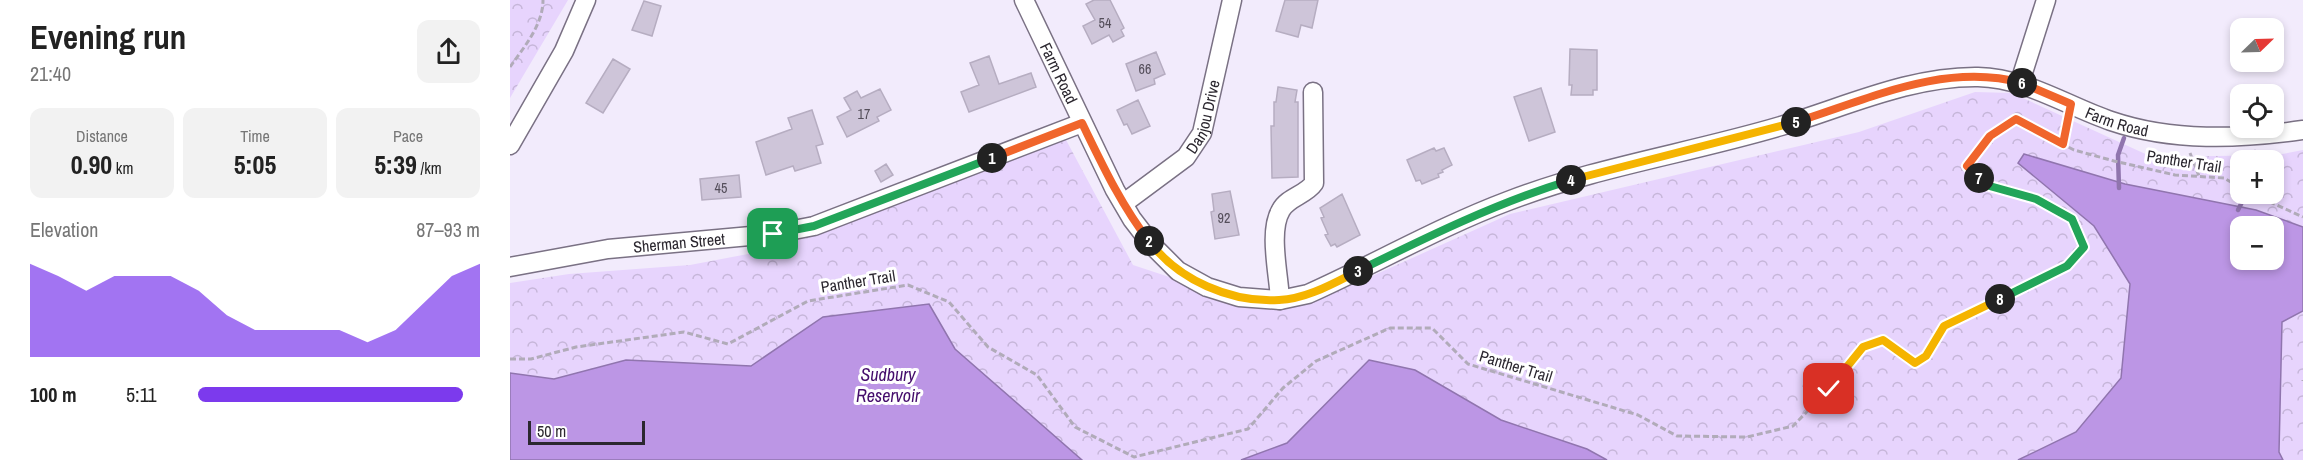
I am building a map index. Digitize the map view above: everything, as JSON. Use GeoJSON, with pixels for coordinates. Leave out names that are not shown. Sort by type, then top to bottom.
{"type":"FeatureCollection","features":[{"type":"Feature","properties":{"kind":"street"},"geometry":{"type":"LineString","coordinates":[[510,145],[564,51],[586,0]]}},
{"type":"Feature","properties":{"kind":"street","name":"Farm Road"},"geometry":{"type":"LineString","coordinates":[[1024,0],[1082,123],[1132,219],[1152,245],[1178,271],[1207,287],[1239,297],[1280,300],[1308,294],[1476,214],[1563,182],[1777,127],[1910,85],[1944,79],[1979,77],[2020,82],[2110,120],[2144,130],[2188,136],[2248,136],[2303,130]]}},
{"type":"Feature","properties":{"kind":"street","name":"Danjou Drive"},"geometry":{"type":"LineString","coordinates":[[1124,204],[1186,158],[1202,133],[1232,0]]}},
{"type":"Feature","properties":{"kind":"street"},"geometry":{"type":"LineString","coordinates":[[2020,82],[2046,0]]}},
{"type":"Feature","properties":{"kind":"street"},"geometry":{"type":"LineString","coordinates":[[1280,300],[1275,232],[1280,210],[1309,190],[1314,183],[1313,92]]}},
{"type":"Feature","properties":{"kind":"street","name":"Sherman Street"},"geometry":{"type":"LineString","coordinates":[[510,267],[608,249],[773,234],[814,226],[1082,123]]}},
{"type":"Feature","properties":{"kind":"path"},"geometry":{"type":"LineString","coordinates":[[510,67],[532,36],[543,0]]}},
{"type":"Feature","properties":{"kind":"path"},"geometry":{"type":"LineString","coordinates":[[2063,144],[2071,104]]}},
{"type":"Feature","properties":{"kind":"path","name":"Panther Trail"},"geometry":{"type":"LineString","coordinates":[[510,359],[531,359],[576,347],[684,332],[728,344],[808,301],[908,285],[949,302],[988,347],[1037,375],[1075,427],[1134,457],[1248,429],[1284,388],[1316,361],[1390,328],[1432,328],[1468,364],[1638,415],[1677,436],[1747,437],[1793,426],[1829,389],[1863,347],[1883,340],[1915,363],[1926,356],[1944,326],[2067,266],[2084,247],[2072,219],[2036,199],[1986,185],[1967,166],[1990,136],[2016,119],[2074,150],[2175,175],[2224,178],[2230,182]]}},
{"type":"Feature","properties":{"kind":"path"},"geometry":{"type":"LineString","coordinates":[[2188,136],[2190,156],[2199,176]]}},
{"type":"Feature","properties":{"kind":"path"},"geometry":{"type":"LineString","coordinates":[[2275,204],[2303,217]]}},
{"type":"Feature","properties":{"kind":"green space"},"geometry":{"type":"Polygon","coordinates":[[[510,0],[568,0],[510,98],[510,0]]]}},
{"type":"Feature","properties":{"kind":"green space"},"geometry":{"type":"Polygon","coordinates":[[[1975,92],[2012,93],[2152,157],[2230,156],[2230,204],[2284,204],[2284,154],[2303,150],[2303,460],[510,460],[510,283],[569,274],[690,265],[769,250],[846,224],[1065,138],[1133,265],[1257,306],[1370,277],[1510,214],[1859,132],[1975,92]]]}},
{"type":"Feature","properties":{"kind":"water"},"geometry":{"type":"Polygon","coordinates":[[[2024,154],[2125,184],[2256,210],[2273,216],[2230,216],[2230,270],[2284,270],[2284,220],[2303,227],[2303,311],[2282,322],[2279,452],[2283,460],[2018,460],[2076,432],[2121,378],[2130,284],[2094,226],[2018,163],[2024,154]]]}},
{"type":"Feature","properties":{"kind":"water","name":"Sudbury Reservoir"},"geometry":{"type":"Polygon","coordinates":[[[929,304],[955,349],[1082,460],[510,460],[510,373],[554,379],[626,360],[751,366],[823,317],[929,304]]]}},
{"type":"Feature","properties":{"kind":"water"},"geometry":{"type":"Polygon","coordinates":[[[1369,360],[1415,370],[1501,420],[1587,449],[1607,460],[1241,460],[1287,443],[1369,360]]]}},
{"type":"Feature","properties":{"kind":"building"},"geometry":{"type":"Polygon","coordinates":[[[1094,0],[1110,0],[1124,28],[1121,30],[1124,36],[1113,42],[1109,35],[1092,44],[1083,26],[1095,20],[1086,4],[1094,0]]]}},
{"type":"Feature","properties":{"kind":"building"},"geometry":{"type":"Polygon","coordinates":[[[1285,0],[1318,0],[1312,28],[1301,25],[1298,37],[1276,31],[1285,0]]]}},
{"type":"Feature","properties":{"kind":"building"},"geometry":{"type":"Polygon","coordinates":[[[644,1],[661,6],[652,36],[632,30],[644,1]]]}},
{"type":"Feature","properties":{"kind":"building"},"geometry":{"type":"Polygon","coordinates":[[[1570,49],[1597,50],[1597,90],[1593,90],[1593,95],[1571,95],[1570,49]]]}},
{"type":"Feature","properties":{"kind":"building"},"geometry":{"type":"Polygon","coordinates":[[[1156,52],[1165,74],[1154,79],[1155,84],[1136,91],[1126,64],[1156,52]]]}},
{"type":"Feature","properties":{"kind":"building"},"geometry":{"type":"Polygon","coordinates":[[[989,56],[999,84],[1031,73],[1036,87],[969,112],[961,92],[979,85],[970,63],[989,56]]]}},
{"type":"Feature","properties":{"kind":"building"},"geometry":{"type":"Polygon","coordinates":[[[613,59],[630,69],[603,113],[586,103],[613,59]]]}},
{"type":"Feature","properties":{"kind":"building"},"geometry":{"type":"Polygon","coordinates":[[[1278,87],[1297,90],[1295,102],[1298,102],[1298,177],[1272,178],[1271,126],[1274,126],[1274,102],[1276,102],[1278,87]]]}},
{"type":"Feature","properties":{"kind":"building"},"geometry":{"type":"Polygon","coordinates":[[[1541,88],[1555,132],[1529,141],[1514,97],[1541,88]]]}},
{"type":"Feature","properties":{"kind":"building"},"geometry":{"type":"Polygon","coordinates":[[[880,89],[891,110],[877,117],[879,121],[847,137],[837,117],[851,110],[844,98],[857,91],[861,98],[880,89]]]}},
{"type":"Feature","properties":{"kind":"building"},"geometry":{"type":"Polygon","coordinates":[[[1138,100],[1150,126],[1132,134],[1127,124],[1124,125],[1117,110],[1138,100]]]}},
{"type":"Feature","properties":{"kind":"building"},"geometry":{"type":"Polygon","coordinates":[[[812,110],[823,144],[816,146],[821,163],[795,171],[793,166],[766,175],[756,142],[792,129],[788,118],[812,110]]]}},
{"type":"Feature","properties":{"kind":"building"},"geometry":{"type":"Polygon","coordinates":[[[1434,148],[1436,151],[1444,148],[1452,165],[1442,170],[1443,172],[1438,174],[1439,177],[1422,184],[1420,180],[1416,181],[1407,160],[1434,148]]]}},
{"type":"Feature","properties":{"kind":"building"},"geometry":{"type":"Polygon","coordinates":[[[886,164],[893,175],[881,182],[875,171],[886,164]]]}},
{"type":"Feature","properties":{"kind":"building"},"geometry":{"type":"Polygon","coordinates":[[[739,175],[741,197],[702,200],[700,179],[739,175]]]}},
{"type":"Feature","properties":{"kind":"building"},"geometry":{"type":"Polygon","coordinates":[[[1230,191],[1239,235],[1215,239],[1211,212],[1214,211],[1212,194],[1230,191]]]}},
{"type":"Feature","properties":{"kind":"building"},"geometry":{"type":"Polygon","coordinates":[[[1342,194],[1360,235],[1337,247],[1335,244],[1331,246],[1325,235],[1328,234],[1321,218],[1324,217],[1320,208],[1342,194]]]}},
{"type":"Feature","properties":{"kind":"waterway"},"geometry":{"type":"LineString","coordinates":[[2119,188],[2118,155],[2124,138]]}},
{"type":"Feature","properties":{"kind":"waterway"},"geometry":{"type":"LineString","coordinates":[[2238,210],[2241,204]]}},
{"type":"Feature","properties":{"kind":"route"},"geometry":{"type":"LineString","coordinates":[[773,234],[814,226],[1082,123],[1132,219],[1152,245],[1178,271],[1207,287],[1239,297],[1280,300],[1308,294],[1476,214],[1541,189],[1777,127],[1910,85],[1944,79],[1979,77],[2020,82],[2071,104],[2063,144],[2016,119],[1990,136],[1967,166],[1986,185],[2036,199],[2072,219],[2084,247],[2067,266],[1944,326],[1926,356],[1915,363],[1883,340],[1863,347],[1829,389]]}}]}
